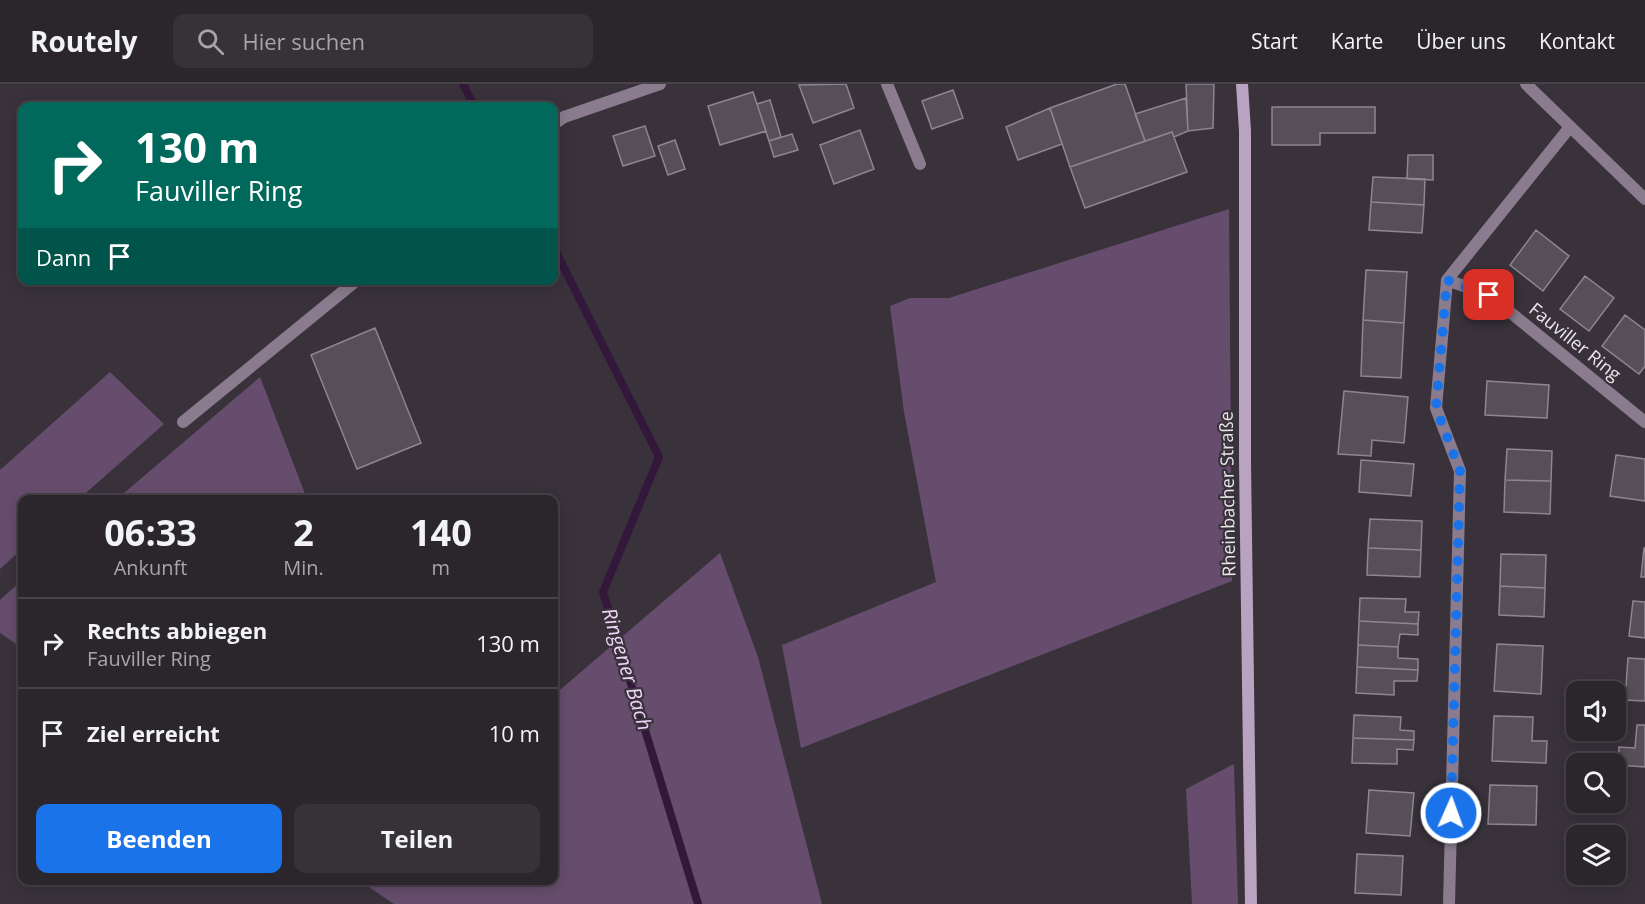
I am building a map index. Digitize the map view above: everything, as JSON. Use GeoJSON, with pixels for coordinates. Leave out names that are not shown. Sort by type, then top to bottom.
{"type":"FeatureCollection","features":[{"type":"Feature","properties":{"kind":"main road","name":"Rheinbacher Straße"},"geometry":{"type":"LineString","coordinates":[[1242,84],[1245,131],[1245,452],[1251,904]]}},
{"type":"Feature","properties":{"kind":"street"},"geometry":{"type":"LineString","coordinates":[[559,121],[660,84]]}},
{"type":"Feature","properties":{"kind":"street"},"geometry":{"type":"LineString","coordinates":[[887,84],[920,164]]}},
{"type":"Feature","properties":{"kind":"street"},"geometry":{"type":"LineString","coordinates":[[1526,84],[1645,200]]}},
{"type":"Feature","properties":{"kind":"street"},"geometry":{"type":"LineString","coordinates":[[1449,904],[1460,471],[1436,408],[1447,280],[1570,127]]}},
{"type":"Feature","properties":{"kind":"street","name":"Fauviller Ring"},"geometry":{"type":"LineString","coordinates":[[1447,280],[1489,295],[1645,422]]}},
{"type":"Feature","properties":{"kind":"street"},"geometry":{"type":"LineString","coordinates":[[183,422],[351,285]]}},
{"type":"Feature","properties":{"kind":"shaded area"},"geometry":{"type":"Polygon","coordinates":[[[1229,209],[1232,581],[801,748],[782,645],[936,582],[904,412],[890,306],[910,298],[949,298],[1229,209]]]}},
{"type":"Feature","properties":{"kind":"shaded area"},"geometry":{"type":"Polygon","coordinates":[[[110,372],[164,424],[84,495],[18,495],[18,553],[0,569],[0,470],[110,372]]]}},
{"type":"Feature","properties":{"kind":"shaded area"},"geometry":{"type":"Polygon","coordinates":[[[260,377],[305,495],[122,495],[260,377]]]}},
{"type":"Feature","properties":{"kind":"shaded area"},"geometry":{"type":"Polygon","coordinates":[[[720,553],[758,657],[822,904],[394,904],[366,885],[558,885],[558,692],[720,553]]]}},
{"type":"Feature","properties":{"kind":"shaded area"},"geometry":{"type":"Polygon","coordinates":[[[18,584],[18,645],[0,633],[0,600],[18,584]]]}},
{"type":"Feature","properties":{"kind":"shaded area"},"geometry":{"type":"Polygon","coordinates":[[[1234,764],[1238,904],[1192,904],[1186,789],[1234,764]]]}},
{"type":"Feature","properties":{"kind":"building"},"geometry":{"type":"Polygon","coordinates":[[[846,84],[854,108],[813,123],[799,85],[846,84]]]}},
{"type":"Feature","properties":{"kind":"building"},"geometry":{"type":"Polygon","coordinates":[[[1117,84],[1125,84],[1145,141],[1070,167],[1050,108],[1117,84]]]}},
{"type":"Feature","properties":{"kind":"building"},"geometry":{"type":"Polygon","coordinates":[[[1186,84],[1214,84],[1213,128],[1188,131],[1186,84]]]}},
{"type":"Feature","properties":{"kind":"building"},"geometry":{"type":"Polygon","coordinates":[[[953,90],[963,118],[932,129],[922,101],[953,90]]]}},
{"type":"Feature","properties":{"kind":"building"},"geometry":{"type":"Polygon","coordinates":[[[753,92],[766,131],[720,145],[708,106],[753,92]]]}},
{"type":"Feature","properties":{"kind":"building"},"geometry":{"type":"Polygon","coordinates":[[[1186,98],[1188,131],[1174,137],[1172,132],[1145,141],[1135,114],[1186,98]]]}},
{"type":"Feature","properties":{"kind":"building"},"geometry":{"type":"Polygon","coordinates":[[[770,100],[781,137],[769,141],[757,104],[770,100]]]}},
{"type":"Feature","properties":{"kind":"building"},"geometry":{"type":"Polygon","coordinates":[[[1272,107],[1375,107],[1375,133],[1320,133],[1320,145],[1272,145],[1272,107]]]}},
{"type":"Feature","properties":{"kind":"building"},"geometry":{"type":"Polygon","coordinates":[[[1050,108],[1062,144],[1018,160],[1006,127],[1050,108]]]}},
{"type":"Feature","properties":{"kind":"building"},"geometry":{"type":"Polygon","coordinates":[[[645,126],[655,156],[623,166],[613,136],[645,126]]]}},
{"type":"Feature","properties":{"kind":"building"},"geometry":{"type":"Polygon","coordinates":[[[860,130],[874,169],[834,184],[820,145],[860,130]]]}},
{"type":"Feature","properties":{"kind":"building"},"geometry":{"type":"Polygon","coordinates":[[[1172,132],[1187,172],[1085,208],[1070,167],[1172,132]]]}},
{"type":"Feature","properties":{"kind":"building"},"geometry":{"type":"Polygon","coordinates":[[[792,134],[798,150],[774,157],[769,141],[792,134]]]}},
{"type":"Feature","properties":{"kind":"building"},"geometry":{"type":"Polygon","coordinates":[[[675,140],[685,169],[668,175],[658,146],[675,140]]]}},
{"type":"Feature","properties":{"kind":"building"},"geometry":{"type":"Polygon","coordinates":[[[1408,155],[1433,155],[1433,180],[1407,179],[1408,155]]]}},
{"type":"Feature","properties":{"kind":"building"},"geometry":{"type":"Polygon","coordinates":[[[1373,177],[1425,179],[1424,205],[1371,202],[1373,177]]]}},
{"type":"Feature","properties":{"kind":"building"},"geometry":{"type":"Polygon","coordinates":[[[1371,202],[1424,205],[1422,233],[1369,230],[1371,202]]]}},
{"type":"Feature","properties":{"kind":"building"},"geometry":{"type":"Polygon","coordinates":[[[1536,230],[1569,256],[1543,291],[1510,265],[1536,230]]]}},
{"type":"Feature","properties":{"kind":"building"},"geometry":{"type":"Polygon","coordinates":[[[1366,270],[1407,272],[1404,323],[1363,320],[1366,270]]]}},
{"type":"Feature","properties":{"kind":"building"},"geometry":{"type":"Polygon","coordinates":[[[1585,276],[1614,298],[1589,331],[1560,309],[1585,276]]]}},
{"type":"Feature","properties":{"kind":"building"},"geometry":{"type":"Polygon","coordinates":[[[1625,315],[1645,330],[1645,366],[1639,374],[1602,346],[1625,315]]]}},
{"type":"Feature","properties":{"kind":"building"},"geometry":{"type":"Polygon","coordinates":[[[1363,320],[1404,323],[1401,378],[1361,376],[1363,320]]]}},
{"type":"Feature","properties":{"kind":"building"},"geometry":{"type":"Polygon","coordinates":[[[375,328],[421,443],[357,469],[311,355],[375,328]]]}},
{"type":"Feature","properties":{"kind":"building"},"geometry":{"type":"Polygon","coordinates":[[[1487,381],[1549,385],[1547,418],[1485,415],[1487,381]]]}},
{"type":"Feature","properties":{"kind":"building"},"geometry":{"type":"Polygon","coordinates":[[[1344,391],[1408,397],[1404,443],[1372,440],[1371,456],[1338,454],[1344,391]]]}},
{"type":"Feature","properties":{"kind":"building"},"geometry":{"type":"Polygon","coordinates":[[[1507,449],[1552,451],[1551,481],[1505,480],[1507,449]]]}},
{"type":"Feature","properties":{"kind":"building"},"geometry":{"type":"Polygon","coordinates":[[[1616,455],[1645,459],[1645,501],[1610,496],[1616,455]]]}},
{"type":"Feature","properties":{"kind":"building"},"geometry":{"type":"Polygon","coordinates":[[[1361,460],[1414,464],[1411,496],[1359,492],[1361,460]]]}},
{"type":"Feature","properties":{"kind":"building"},"geometry":{"type":"Polygon","coordinates":[[[1505,480],[1551,481],[1550,514],[1504,512],[1505,480]]]}},
{"type":"Feature","properties":{"kind":"building"},"geometry":{"type":"Polygon","coordinates":[[[1370,519],[1422,521],[1421,550],[1368,548],[1370,519]]]}},
{"type":"Feature","properties":{"kind":"building"},"geometry":{"type":"Polygon","coordinates":[[[1368,548],[1421,550],[1420,577],[1367,575],[1368,548]]]}},
{"type":"Feature","properties":{"kind":"building"},"geometry":{"type":"Polygon","coordinates":[[[1644,548],[1645,577],[1641,577],[1644,548]]]}},
{"type":"Feature","properties":{"kind":"building"},"geometry":{"type":"Polygon","coordinates":[[[1501,554],[1546,555],[1545,588],[1500,586],[1501,554]]]}},
{"type":"Feature","properties":{"kind":"building"},"geometry":{"type":"Polygon","coordinates":[[[1500,586],[1545,588],[1544,617],[1499,615],[1500,586]]]}},
{"type":"Feature","properties":{"kind":"building"},"geometry":{"type":"Polygon","coordinates":[[[1360,598],[1406,599],[1405,612],[1419,612],[1418,624],[1359,621],[1360,598]]]}},
{"type":"Feature","properties":{"kind":"building"},"geometry":{"type":"Polygon","coordinates":[[[1633,601],[1645,602],[1645,638],[1629,636],[1633,601]]]}},
{"type":"Feature","properties":{"kind":"building"},"geometry":{"type":"Polygon","coordinates":[[[1359,621],[1418,624],[1418,635],[1400,634],[1398,647],[1358,645],[1359,621]]]}},
{"type":"Feature","properties":{"kind":"building"},"geometry":{"type":"Polygon","coordinates":[[[1497,644],[1543,646],[1541,694],[1494,691],[1497,644]]]}},
{"type":"Feature","properties":{"kind":"building"},"geometry":{"type":"Polygon","coordinates":[[[1358,645],[1398,647],[1398,658],[1418,659],[1418,670],[1357,667],[1358,645]]]}},
{"type":"Feature","properties":{"kind":"building"},"geometry":{"type":"Polygon","coordinates":[[[1628,658],[1645,659],[1645,701],[1626,700],[1628,658]]]}},
{"type":"Feature","properties":{"kind":"building"},"geometry":{"type":"Polygon","coordinates":[[[1357,667],[1418,670],[1417,681],[1394,681],[1394,695],[1356,693],[1357,667]]]}},
{"type":"Feature","properties":{"kind":"building"},"geometry":{"type":"Polygon","coordinates":[[[1354,715],[1401,717],[1400,730],[1414,731],[1414,740],[1353,738],[1354,715]]]}},
{"type":"Feature","properties":{"kind":"building"},"geometry":{"type":"Polygon","coordinates":[[[1494,716],[1533,717],[1532,741],[1547,741],[1546,763],[1492,761],[1494,716]]]}},
{"type":"Feature","properties":{"kind":"building"},"geometry":{"type":"Polygon","coordinates":[[[1637,725],[1645,725],[1645,767],[1626,766],[1626,753],[1619,753],[1619,747],[1635,748],[1637,725]]]}},
{"type":"Feature","properties":{"kind":"building"},"geometry":{"type":"Polygon","coordinates":[[[1353,738],[1414,740],[1413,750],[1397,749],[1397,764],[1352,763],[1353,738]]]}},
{"type":"Feature","properties":{"kind":"building"},"geometry":{"type":"Polygon","coordinates":[[[1490,785],[1537,786],[1536,825],[1488,824],[1490,785]]]}},
{"type":"Feature","properties":{"kind":"building"},"geometry":{"type":"Polygon","coordinates":[[[1369,790],[1414,793],[1410,836],[1366,833],[1369,790]]]}},
{"type":"Feature","properties":{"kind":"building"},"geometry":{"type":"Polygon","coordinates":[[[1357,854],[1403,856],[1401,895],[1355,893],[1357,854]]]}},
{"type":"Feature","properties":{"kind":"waterway","name":"Ringener Bach"},"geometry":{"type":"LineString","coordinates":[[463,84],[472,102]]}},
{"type":"Feature","properties":{"kind":"waterway","name":"Ringener Bach"},"geometry":{"type":"LineString","coordinates":[[558,256],[659,457],[603,592],[698,904]]}},
{"type":"Feature","properties":{"kind":"route"},"geometry":{"type":"LineString","coordinates":[[1451,813],[1460,471],[1436,408],[1447,280],[1489,295]]}}]}
